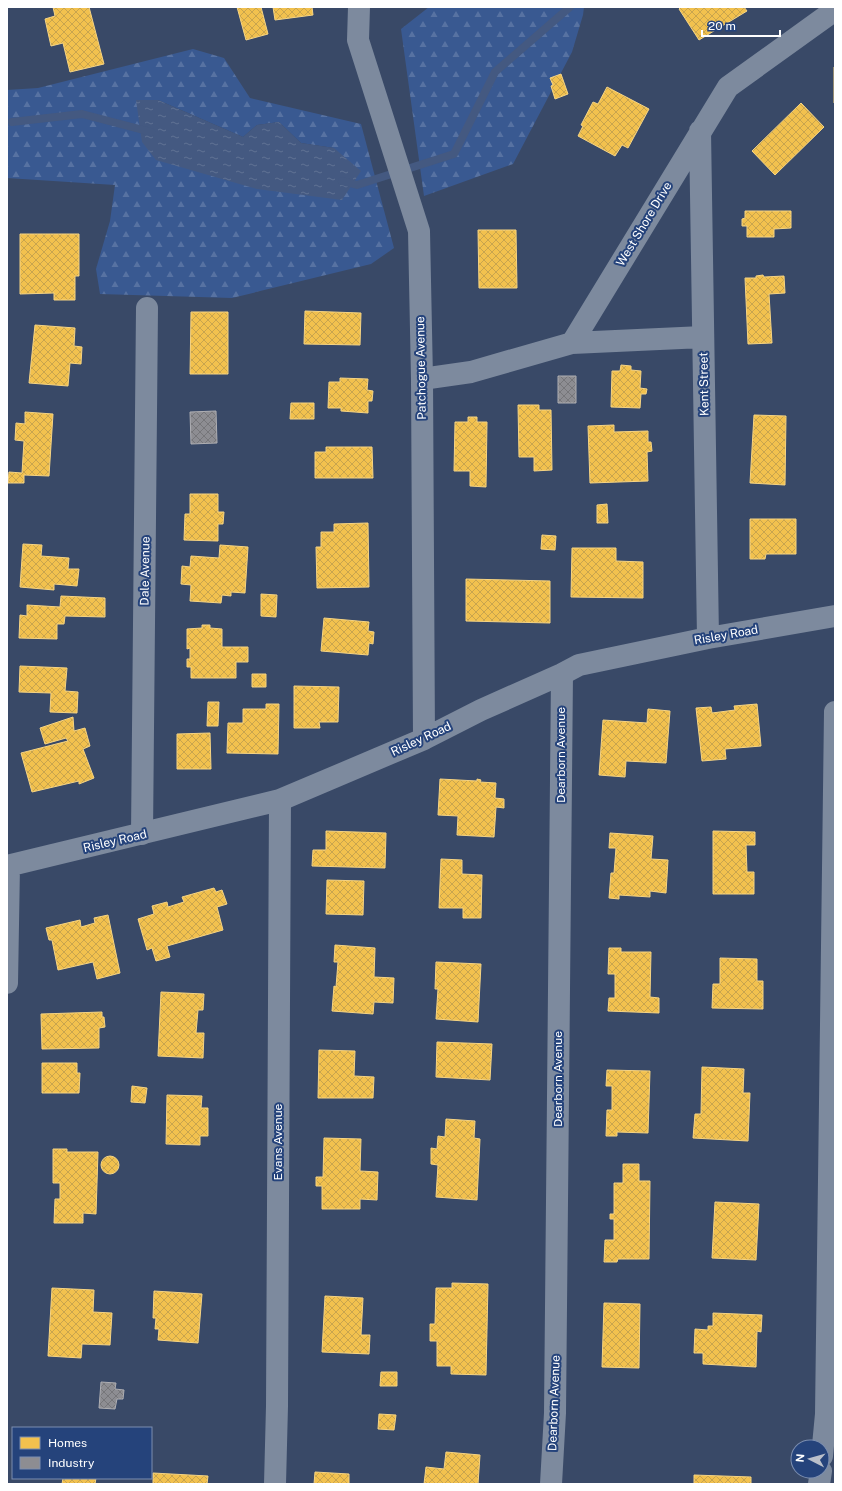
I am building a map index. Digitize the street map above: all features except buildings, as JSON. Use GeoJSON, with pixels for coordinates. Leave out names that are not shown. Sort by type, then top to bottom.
{"type":"FeatureCollection","features":[{"type":"Feature","properties":{"kind":"street","name":"Patchogue Avenue"},"geometry":{"type":"LineString","coordinates":[[359,7],[358,40],[418,231],[422,379],[424,739]]}},
{"type":"Feature","properties":{"kind":"street","name":"West Shore Drive"},"geometry":{"type":"LineString","coordinates":[[572,343],[728,87],[835,10]]}},
{"type":"Feature","properties":{"kind":"street","name":"Kent Street"},"geometry":{"type":"LineString","coordinates":[[700,131],[708,638]]}},
{"type":"Feature","properties":{"kind":"street","name":"Dale Avenue"},"geometry":{"type":"LineString","coordinates":[[142,834],[148,308]]}},
{"type":"Feature","properties":{"kind":"street"},"geometry":{"type":"LineString","coordinates":[[422,379],[471,372],[572,343],[703,336]]}},
{"type":"Feature","properties":{"kind":"street","name":"Risley Road"},"geometry":{"type":"LineString","coordinates":[[8,866],[280,800],[424,739],[481,710],[579,665],[708,638],[835,616]]}},
{"type":"Feature","properties":{"kind":"street","name":"Dearborn Avenue"},"geometry":{"type":"LineString","coordinates":[[551,1484],[555,1413],[562,674]]}},
{"type":"Feature","properties":{"kind":"street"},"geometry":{"type":"LineString","coordinates":[[824,1439],[826,1414],[835,712]]}},
{"type":"Feature","properties":{"kind":"street","name":"Evans Avenue"},"geometry":{"type":"LineString","coordinates":[[275,1484],[277,1398],[280,800]]}},
{"type":"Feature","properties":{"kind":"street"},"geometry":{"type":"LineString","coordinates":[[7,983],[8,866]]}},
{"type":"Feature","properties":{"kind":"green space"},"geometry":{"type":"Polygon","coordinates":[[[429,7],[584,7],[572,52],[513,164],[424,196],[401,29],[429,7]]]}},
{"type":"Feature","properties":{"kind":"green space"},"geometry":{"type":"Polygon","coordinates":[[[193,49],[224,58],[250,98],[361,124],[394,248],[371,264],[232,298],[100,294],[96,269],[110,221],[115,185],[7,178],[7,90],[38,88],[193,49]],[[158,100],[142,142],[334,148],[301,143],[279,122],[257,125],[243,137],[158,100]]]}},
{"type":"Feature","properties":{"kind":"water"},"geometry":{"type":"Polygon","coordinates":[[[136,100],[158,100],[243,137],[257,125],[279,122],[301,143],[334,148],[361,171],[342,200],[257,189],[156,160],[142,142],[136,100]]]}},
{"type":"Feature","properties":{"kind":"waterway"},"geometry":{"type":"LineString","coordinates":[[342,181],[357,185],[454,154],[495,72],[570,7]]}},
{"type":"Feature","properties":{"kind":"waterway"},"geometry":{"type":"LineString","coordinates":[[12,122],[82,114],[151,132]]}}]}
